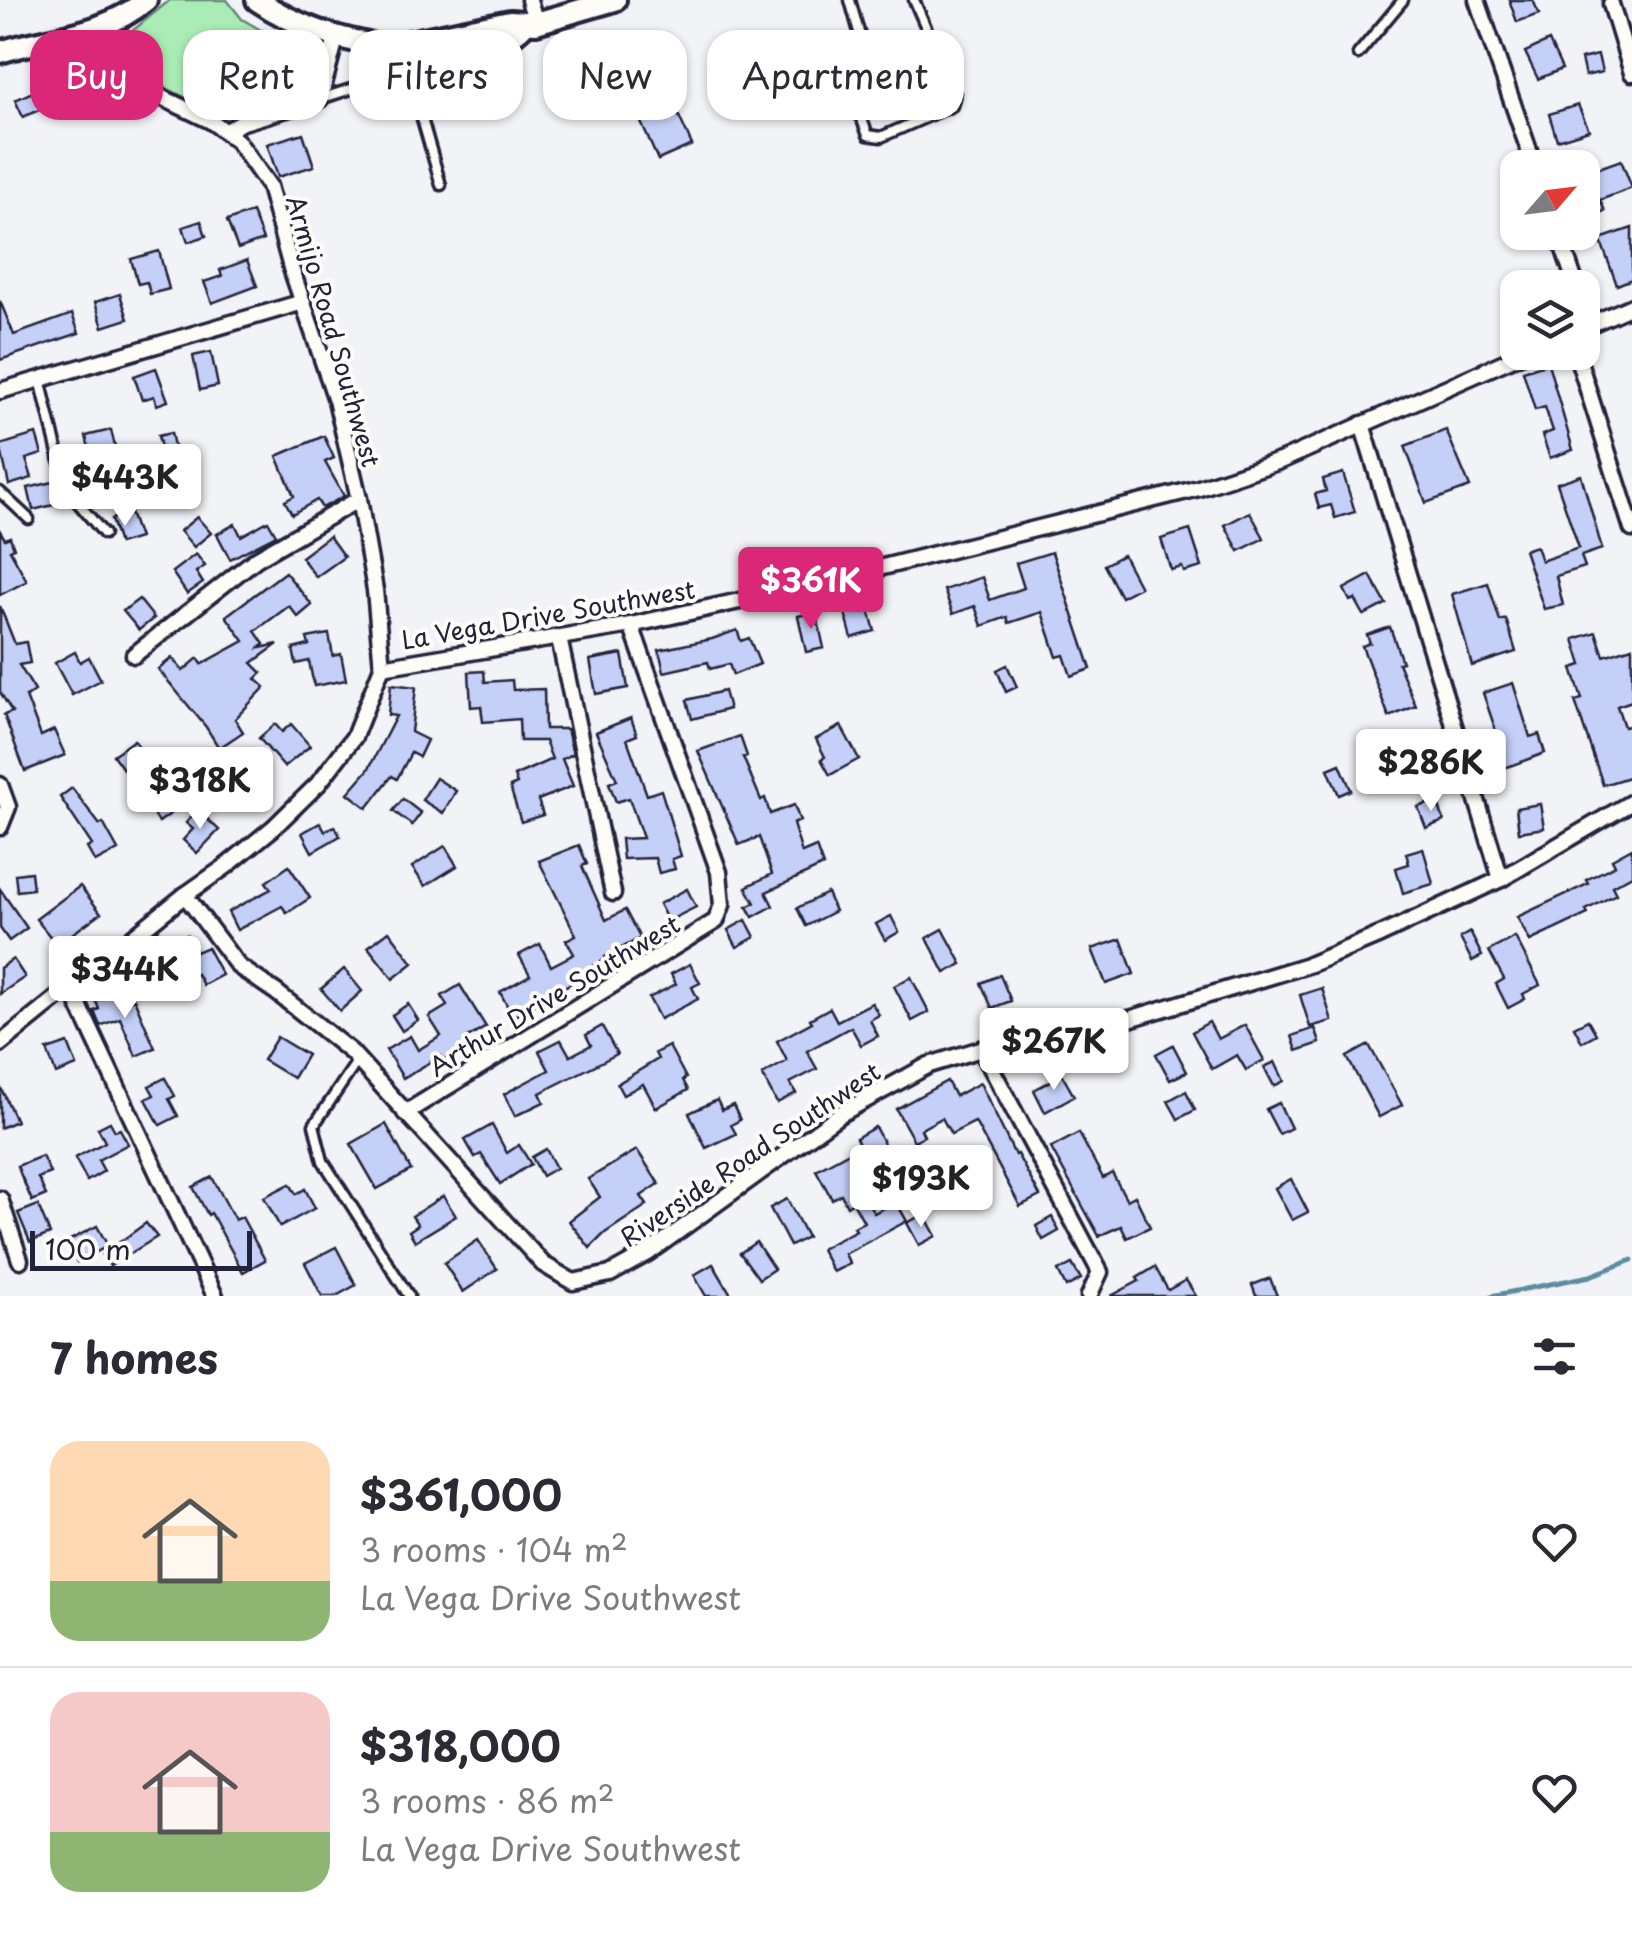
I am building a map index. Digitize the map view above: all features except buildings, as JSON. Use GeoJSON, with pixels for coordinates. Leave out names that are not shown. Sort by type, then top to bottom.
{"type":"FeatureCollection","features":[{"type":"Feature","properties":{"kind":"main road"},"geometry":{"type":"LineString","coordinates":[[0,52],[102,28],[146,0]]}},
{"type":"Feature","properties":{"kind":"main road"},"geometry":{"type":"LineString","coordinates":[[257,0],[294,22],[349,43]]}},
{"type":"Feature","properties":{"kind":"main road"},"geometry":{"type":"LineString","coordinates":[[478,30],[510,21],[530,24],[616,0]]}},
{"type":"Feature","properties":{"kind":"street"},"geometry":{"type":"LineString","coordinates":[[529,0],[530,24]]}},
{"type":"Feature","properties":{"kind":"street"},"geometry":{"type":"LineString","coordinates":[[1478,0],[1530,150]]}},
{"type":"Feature","properties":{"kind":"street"},"geometry":{"type":"LineString","coordinates":[[1611,4],[1632,73]]}},
{"type":"Feature","properties":{"kind":"street","name":"Armijo Road Southwest"},"geometry":{"type":"LineString","coordinates":[[102,28],[110,52],[134,84],[211,120],[238,142],[269,186],[302,302],[336,400],[375,590],[382,667]]}},
{"type":"Feature","properties":{"kind":"street"},"geometry":{"type":"LineString","coordinates":[[329,64],[336,38]]}},
{"type":"Feature","properties":{"kind":"street"},"geometry":{"type":"LineString","coordinates":[[226,132],[250,120]]}},
{"type":"Feature","properties":{"kind":"street"},"geometry":{"type":"LineString","coordinates":[[0,391],[302,302]]}},
{"type":"Feature","properties":{"kind":"street"},"geometry":{"type":"LineString","coordinates":[[1600,320],[1632,306]]}},
{"type":"Feature","properties":{"kind":"street","name":"La Vega Drive Southwest"},"geometry":{"type":"LineString","coordinates":[[0,1044],[237,858],[318,784],[354,738],[382,667],[632,625],[803,587],[1199,488],[1280,461],[1500,363]]}},
{"type":"Feature","properties":{"kind":"street"},"geometry":{"type":"LineString","coordinates":[[1582,370],[1632,529]]}},
{"type":"Feature","properties":{"kind":"street"},"geometry":{"type":"LineString","coordinates":[[1362,424],[1501,878]]}},
{"type":"Feature","properties":{"kind":"street"},"geometry":{"type":"LineString","coordinates":[[134,654],[256,559],[359,500]]}},
{"type":"Feature","properties":{"kind":"street","name":"Arthur Drive Southwest"},"geometry":{"type":"LineString","coordinates":[[405,1113],[716,921],[722,905],[718,872],[632,625]]}},
{"type":"Feature","properties":{"kind":"street"},"geometry":{"type":"LineString","coordinates":[[560,638],[614,893]]}},
{"type":"Feature","properties":{"kind":"street"},"geometry":{"type":"LineString","coordinates":[[0,784],[8,806],[0,827]]}},
{"type":"Feature","properties":{"kind":"street","name":"Riverside Road Southwest"},"geometry":{"type":"LineString","coordinates":[[185,895],[238,966],[358,1060],[543,1264],[573,1282],[610,1274],[648,1253],[842,1113],[928,1065],[980,1049],[1126,1020],[1263,979],[1380,935],[1501,878],[1632,802]]}},
{"type":"Feature","properties":{"kind":"street"},"geometry":{"type":"LineString","coordinates":[[70,986],[215,1296]]}},
{"type":"Feature","properties":{"kind":"street"},"geometry":{"type":"LineString","coordinates":[[980,1049],[1100,1272],[1089,1296]]}},
{"type":"Feature","properties":{"kind":"street"},"geometry":{"type":"LineString","coordinates":[[0,1199],[20,1260]]}},
{"type":"Feature","properties":{"kind":"lane"},"geometry":{"type":"LineString","coordinates":[[850,0],[858,30]]}},
{"type":"Feature","properties":{"kind":"lane"},"geometry":{"type":"LineString","coordinates":[[914,0],[927,30]]}},
{"type":"Feature","properties":{"kind":"lane"},"geometry":{"type":"LineString","coordinates":[[1358,54],[1402,0]]}},
{"type":"Feature","properties":{"kind":"lane"},"geometry":{"type":"LineString","coordinates":[[422,120],[441,185]]}},
{"type":"Feature","properties":{"kind":"lane"},"geometry":{"type":"LineString","coordinates":[[862,120],[868,135],[875,138],[918,120]]}},
{"type":"Feature","properties":{"kind":"lane"},"geometry":{"type":"LineString","coordinates":[[40,379],[65,482],[104,534]]}},
{"type":"Feature","properties":{"kind":"lane"},"geometry":{"type":"LineString","coordinates":[[0,492],[29,519]]}},
{"type":"Feature","properties":{"kind":"lane"},"geometry":{"type":"LineString","coordinates":[[358,1060],[314,1125],[323,1161],[410,1296]]}},
{"type":"Feature","properties":{"kind":"green space"},"geometry":{"type":"Polygon","coordinates":[[[170,0],[227,0],[242,19],[261,30],[183,30],[183,96],[163,86],[163,30],[134,30],[170,0]]]}},
{"type":"Feature","properties":{"kind":"waterway"},"geometry":{"type":"LineString","coordinates":[[1491,1296],[1590,1276],[1632,1260]]}}]}
